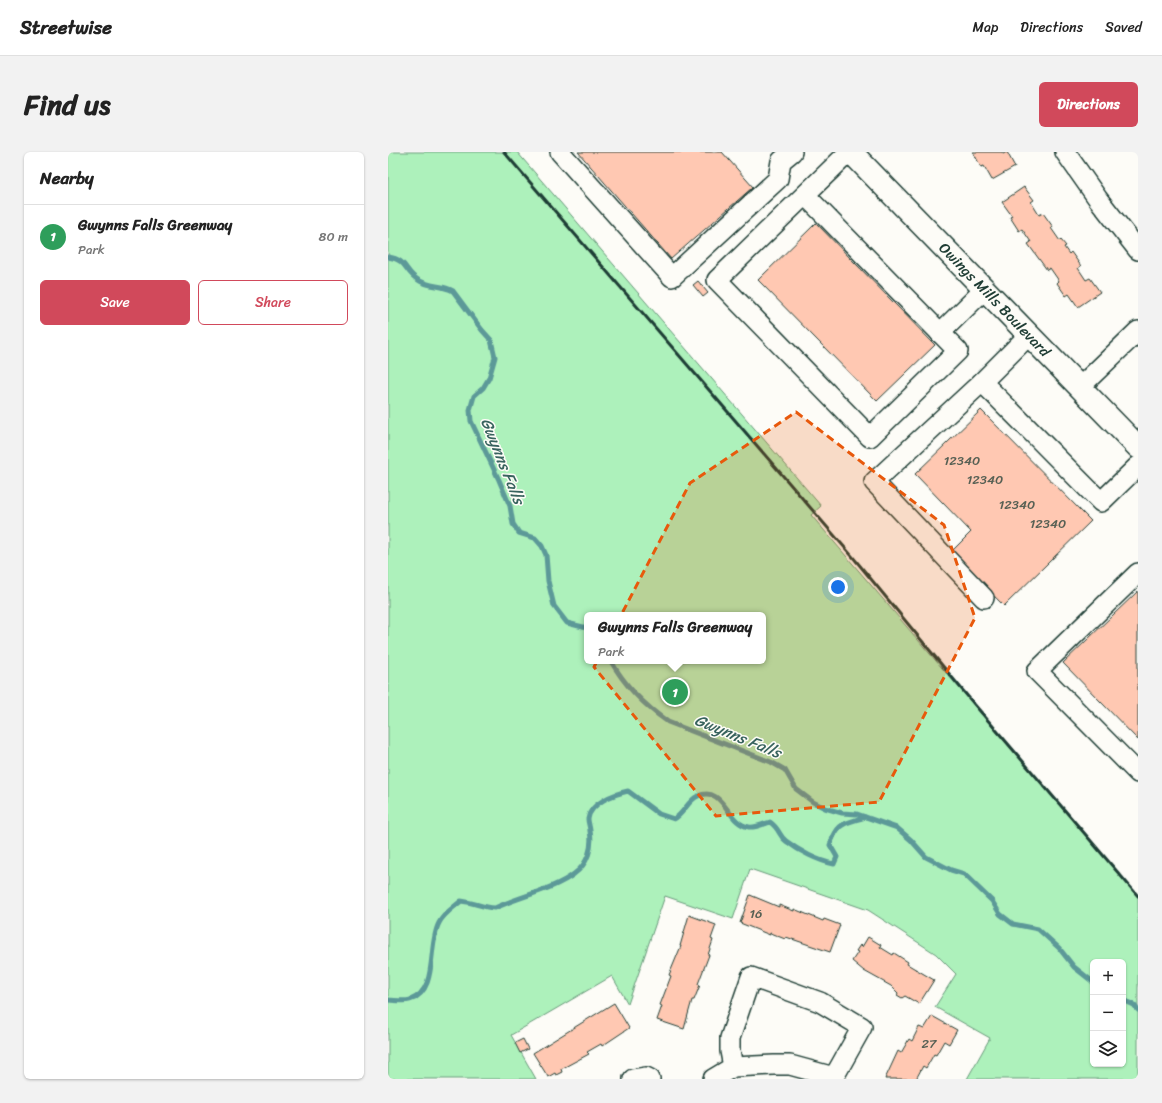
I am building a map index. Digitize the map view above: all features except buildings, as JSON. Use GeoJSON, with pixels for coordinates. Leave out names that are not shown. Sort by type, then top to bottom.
{"type":"FeatureCollection","features":[{"type":"Feature","properties":{"kind":"main road","name":"Owings Mills Boulevard"},"geometry":{"type":"LineString","coordinates":[[850,152],[1138,448]]}},
{"type":"Feature","properties":{"kind":"street"},"geometry":{"type":"LineString","coordinates":[[560,152],[672,277],[778,179],[781,161],[792,152]]}},
{"type":"Feature","properties":{"kind":"street"},"geometry":{"type":"LineString","coordinates":[[805,194],[958,351],[870,437],[717,280],[805,194],[850,152]]}},
{"type":"Feature","properties":{"kind":"street"},"geometry":{"type":"LineString","coordinates":[[1065,152],[1098,199],[1138,250]]}},
{"type":"Feature","properties":{"kind":"street"},"geometry":{"type":"LineString","coordinates":[[940,333],[984,290]]}},
{"type":"Feature","properties":{"kind":"street"},"geometry":{"type":"LineString","coordinates":[[1080,387],[1138,331]]}},
{"type":"Feature","properties":{"kind":"street"},"geometry":{"type":"LineString","coordinates":[[984,598],[874,482],[982,382],[1029,335]]}},
{"type":"Feature","properties":{"kind":"street"},"geometry":{"type":"LineString","coordinates":[[982,382],[1101,502],[1138,466]]}},
{"type":"Feature","properties":{"kind":"street"},"geometry":{"type":"LineString","coordinates":[[1138,573],[1037,671],[1138,773]]}},
{"type":"Feature","properties":{"kind":"street"},"geometry":{"type":"LineString","coordinates":[[713,1079],[732,1067],[790,1065],[834,1077],[862,1027],[820,1002],[751,977],[730,1038],[732,1067]]}},
{"type":"Feature","properties":{"kind":"street"},"geometry":{"type":"LineString","coordinates":[[633,1079],[646,1077],[650,1079]]}},
{"type":"Feature","properties":{"kind":"highlighted area"},"geometry":{"type":"Polygon","coordinates":[[[796,412],[944,525],[975,618],[879,802],[716,816],[594,667],[690,483],[796,412]]]}},
{"type":"Feature","properties":{"kind":"green space"},"geometry":{"type":"Polygon","coordinates":[[[388,152],[517,152],[821,506],[811,515],[1138,897],[1138,1079],[967,1079],[990,1038],[935,1007],[956,974],[936,954],[868,910],[750,869],[733,919],[665,896],[628,1004],[612,976],[511,1035],[536,1079],[388,1079],[388,152]]]}},
{"type":"Feature","properties":{"kind":"waterway","name":"Gwynns Falls"},"geometry":{"type":"LineString","coordinates":[[388,257],[399,261],[415,278],[420,281],[453,291],[491,340],[495,357],[489,378],[483,388],[474,396],[470,410],[471,421],[510,506],[513,524],[519,533],[535,538],[542,546],[546,555],[548,581],[554,606],[567,623],[584,627]]}},
{"type":"Feature","properties":{"kind":"waterway","name":"Gwynns Falls"},"geometry":{"type":"LineString","coordinates":[[613,664],[636,695],[668,722],[771,762],[785,770],[796,789],[813,802],[825,808],[842,813],[857,814],[897,828],[911,840],[926,857],[951,870],[964,874],[992,901],[1000,914],[1013,924],[1038,929],[1059,948],[1074,967],[1090,980]]}},
{"type":"Feature","properties":{"kind":"waterway"},"geometry":{"type":"LineString","coordinates":[[388,1000],[408,1001],[419,995],[425,987],[429,977],[435,932],[439,923],[446,914],[461,901],[495,908],[557,884],[579,870],[586,860],[590,849],[591,837],[588,819],[590,813],[598,804],[616,794],[628,791],[659,814],[674,819],[694,798],[707,794],[714,796],[720,800],[735,819],[742,824],[751,827],[770,822],[791,845],[815,858],[834,864],[837,857],[830,845],[836,832],[842,825],[865,817]]}},
{"type":"Feature","properties":{"kind":"waterway","name":"Gwynns Falls"},"geometry":{"type":"LineString","coordinates":[[1126,1001],[1134,1005],[1138,1010]]}},
{"type":"Feature","properties":{"kind":"railway"},"geometry":{"type":"LineString","coordinates":[[504,152],[852,556],[974,704],[1138,896]]}},
{"type":"Feature","properties":{"kind":"place","name":"Gwynns Falls Greenway"},"geometry":{"type":"Point","coordinates":[675,692]}}]}
